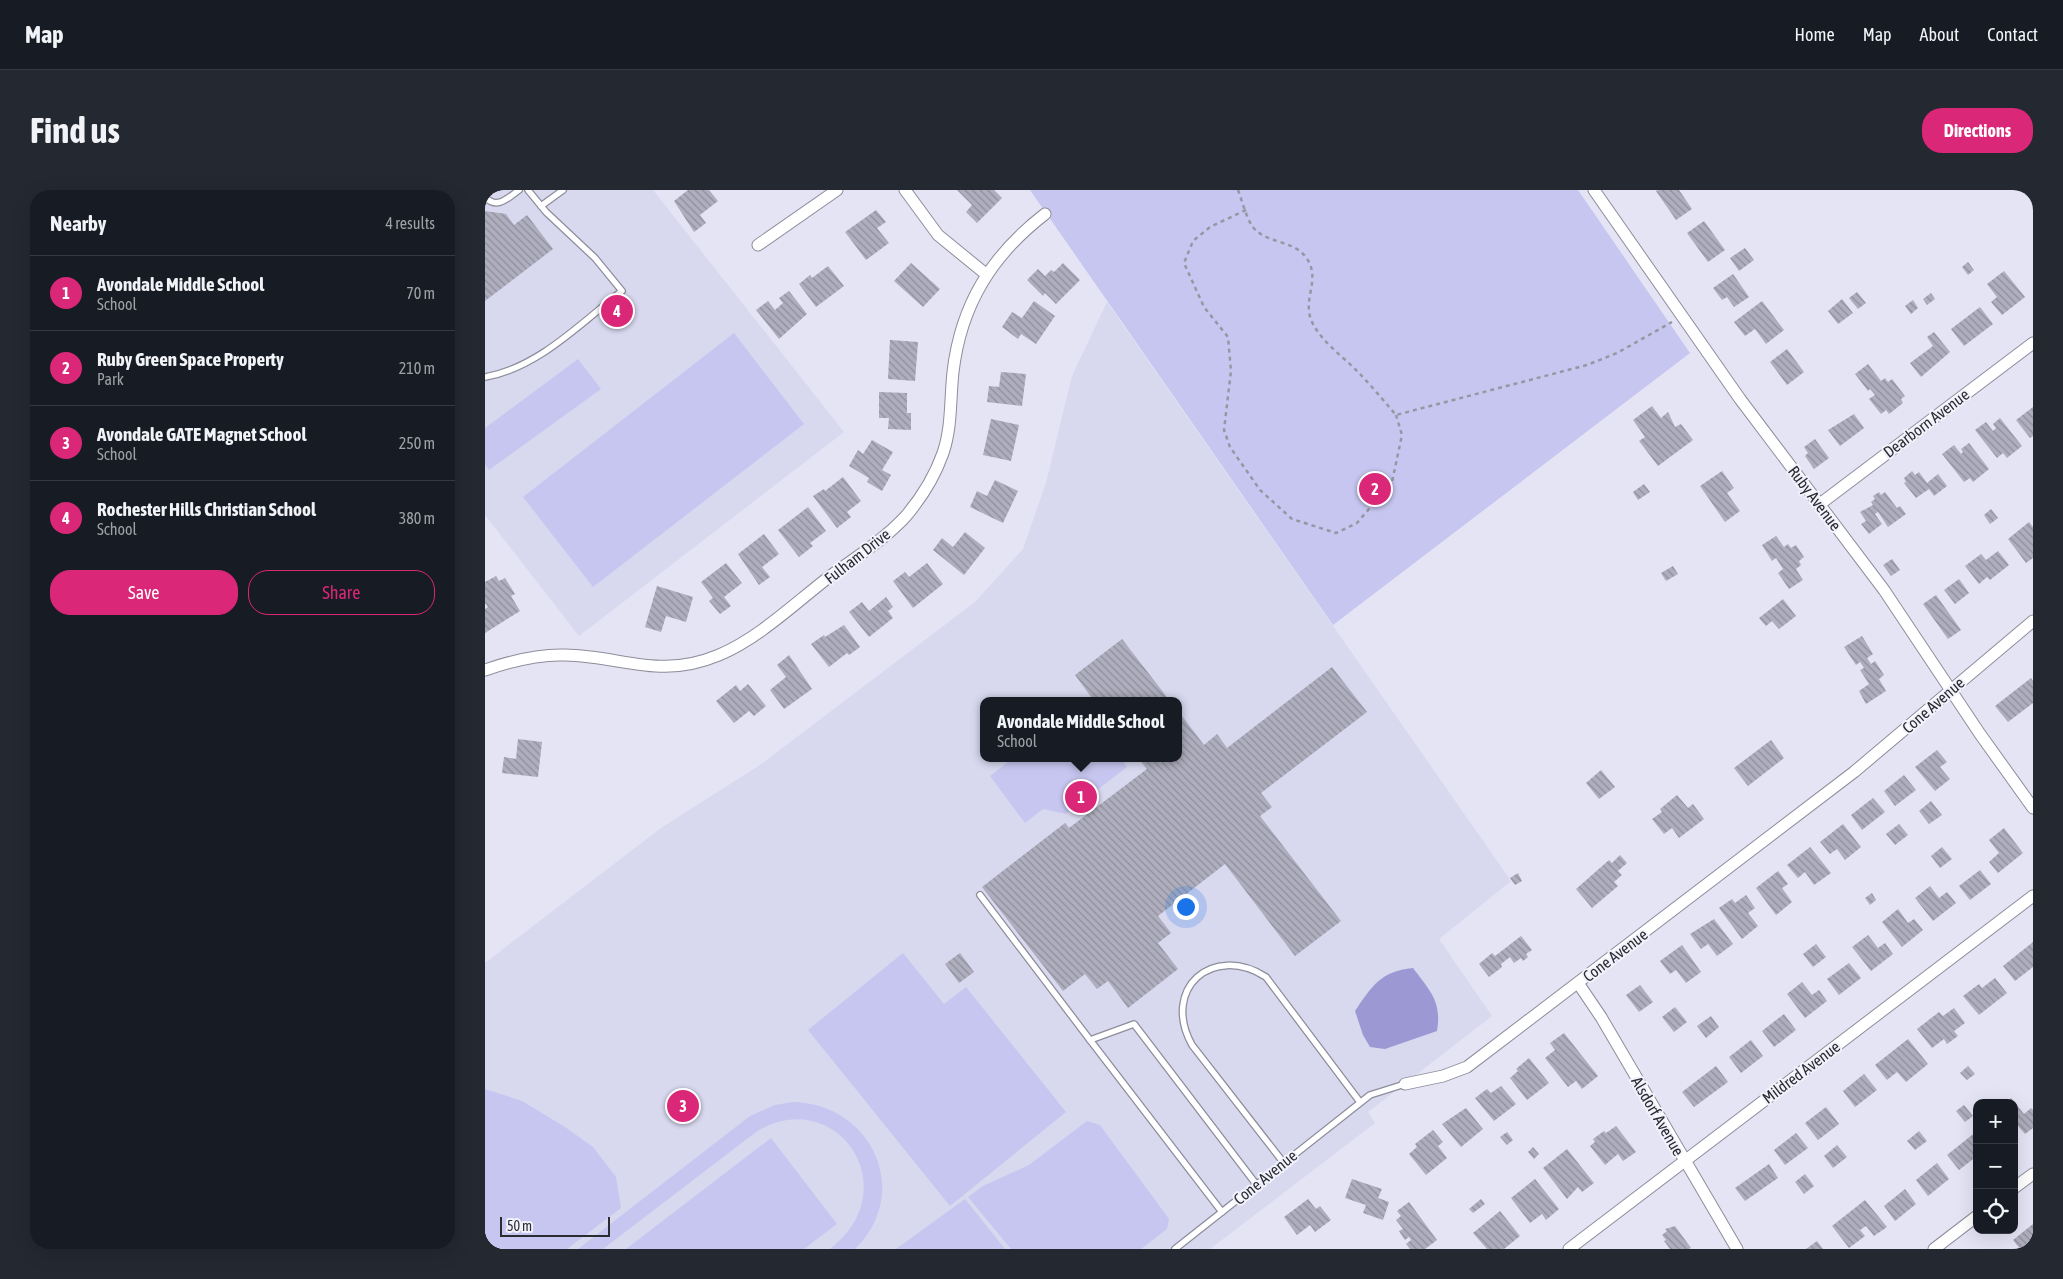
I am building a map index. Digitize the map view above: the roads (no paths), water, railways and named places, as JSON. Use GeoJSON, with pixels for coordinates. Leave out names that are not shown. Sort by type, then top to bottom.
{"type":"FeatureCollection","features":[{"type":"Feature","properties":{"kind":"street"},"geometry":{"type":"LineString","coordinates":[[758,245],[837,190]]}},
{"type":"Feature","properties":{"kind":"street"},"geometry":{"type":"LineString","coordinates":[[905,190],[938,235],[987,275]]}},
{"type":"Feature","properties":{"kind":"street","name":"Ruby Avenue"},"geometry":{"type":"LineString","coordinates":[[1594,190],[1681,316],[1884,590],[1980,734],[2033,808]]}},
{"type":"Feature","properties":{"kind":"street","name":"Fulham Drive"},"geometry":{"type":"LineString","coordinates":[[485,670],[513,661],[546,655],[587,657],[648,667],[687,664],[719,655],[750,637],[889,532],[917,502],[937,469],[948,432],[954,366],[959,338],[969,306],[987,275],[1013,241],[1045,214]]}},
{"type":"Feature","properties":{"kind":"street","name":"Dearborn Avenue"},"geometry":{"type":"LineString","coordinates":[[1820,504],[2033,343]]}},
{"type":"Feature","properties":{"kind":"street","name":"Cone Avenue"},"geometry":{"type":"LineString","coordinates":[[1405,1084],[1443,1076],[1467,1067],[1854,772],[2033,621]]}},
{"type":"Feature","properties":{"kind":"street","name":"Mildred Avenue"},"geometry":{"type":"LineString","coordinates":[[1569,1249],[2033,896]]}},
{"type":"Feature","properties":{"kind":"street","name":"Alsdorf Avenue"},"geometry":{"type":"LineString","coordinates":[[1577,983],[1601,1017],[1737,1249]]}},
{"type":"Feature","properties":{"kind":"street"},"geometry":{"type":"LineString","coordinates":[[2018,1185],[2033,1174]]}},
{"type":"Feature","properties":{"kind":"street"},"geometry":{"type":"LineString","coordinates":[[1933,1249],[1973,1219]]}},
{"type":"Feature","properties":{"kind":"lane"},"geometry":{"type":"LineString","coordinates":[[485,198],[497,204],[519,190]]}},
{"type":"Feature","properties":{"kind":"lane"},"geometry":{"type":"LineString","coordinates":[[485,377],[517,368],[539,354],[621,291],[595,258],[541,206],[528,190]]}},
{"type":"Feature","properties":{"kind":"lane"},"geometry":{"type":"LineString","coordinates":[[541,206],[563,190]]}},
{"type":"Feature","properties":{"kind":"lane"},"geometry":{"type":"LineString","coordinates":[[980,895],[1222,1212]]}},
{"type":"Feature","properties":{"kind":"lane"},"geometry":{"type":"LineString","coordinates":[[1283,1162],[1192,1045],[1185,1031],[1182,1016],[1184,1000],[1191,986],[1201,974],[1217,966],[1234,964],[1251,968],[1266,977],[1360,1102]]}},
{"type":"Feature","properties":{"kind":"lane"},"geometry":{"type":"LineString","coordinates":[[1091,1040],[1134,1024],[1256,1184]]}},
{"type":"Feature","properties":{"kind":"lane","name":"Cone Avenue"},"geometry":{"type":"LineString","coordinates":[[1175,1249],[1360,1102],[1376,1092],[1405,1084]]}},
{"type":"Feature","properties":{"kind":"place","name":"Rochester Hills Christian School"},"geometry":{"type":"Point","coordinates":[617,311]}},
{"type":"Feature","properties":{"kind":"place","name":"Ruby Green Space Property"},"geometry":{"type":"Point","coordinates":[1375,489]}},
{"type":"Feature","properties":{"kind":"place","name":"Avondale Middle School"},"geometry":{"type":"Point","coordinates":[1081,797]}},
{"type":"Feature","properties":{"kind":"place","name":"Avondale GATE Magnet School"},"geometry":{"type":"Point","coordinates":[683,1106]}}]}
